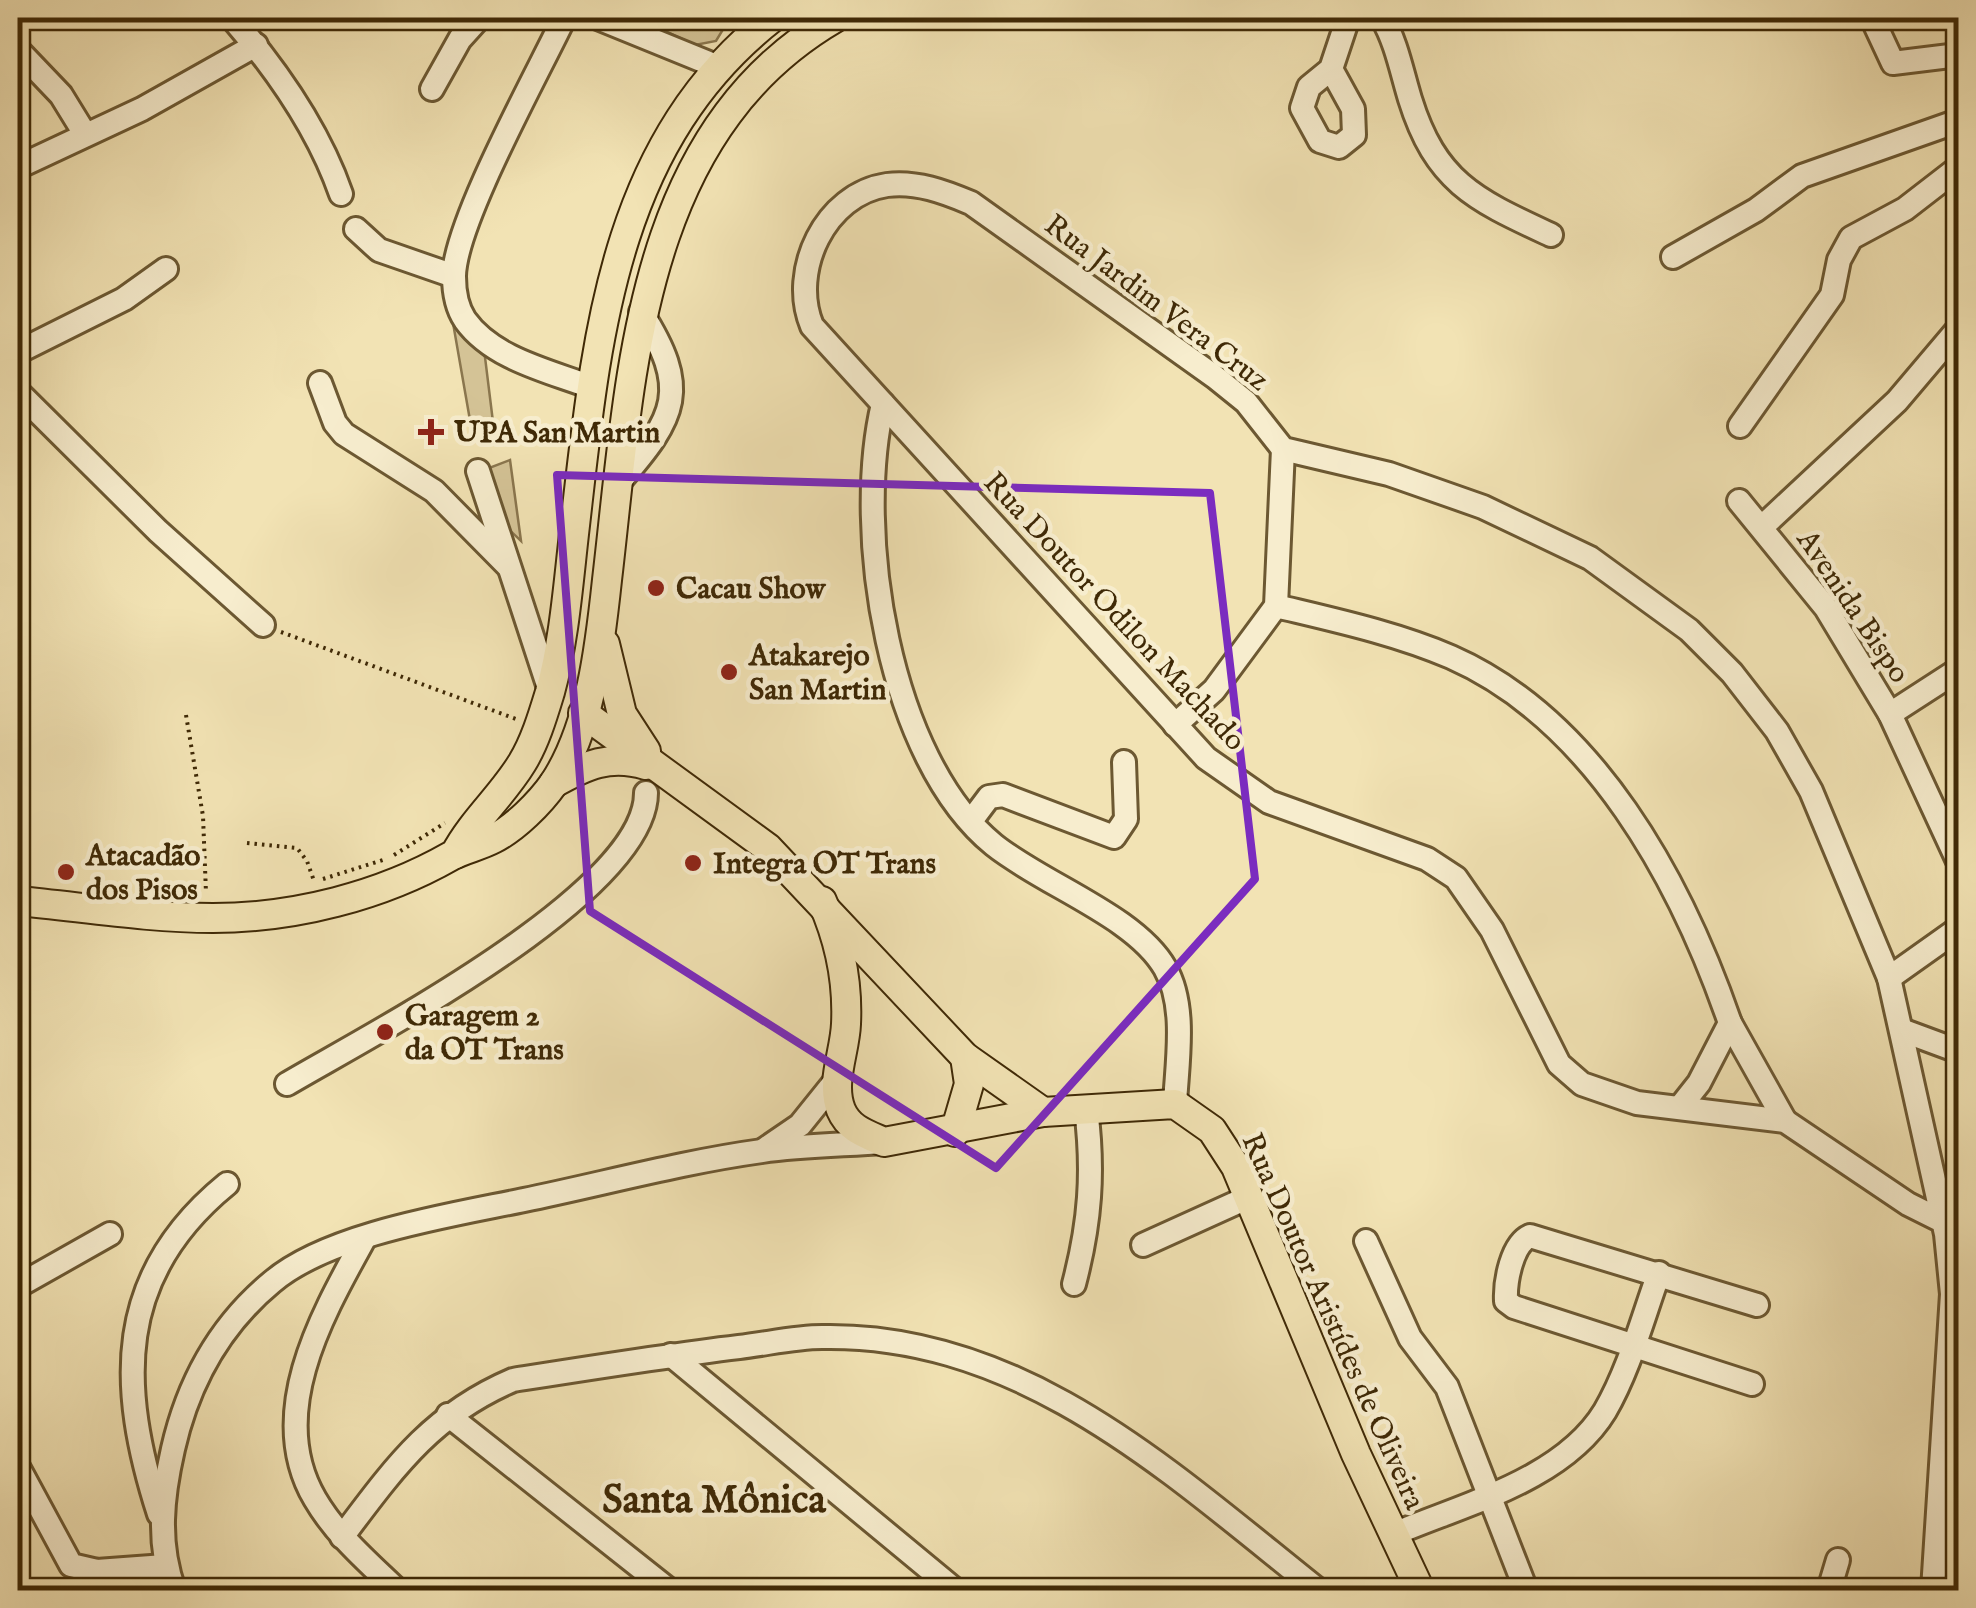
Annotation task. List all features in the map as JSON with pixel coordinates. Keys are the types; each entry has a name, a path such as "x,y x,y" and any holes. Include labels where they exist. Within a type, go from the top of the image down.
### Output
{"main road":[{"path":"455,854 472,821 523,762 550,691 563,628 591,387 622,243 642,188 688,102 716,66 772,18"},
{"path":"554,783 583,713 602,628 640,312 656,256 696,162 754,81 835,18"},
{"path":"563,628 583,713 652,781"},
{"path":"602,628 622,714 652,781"},
{"path":"18,902 205,918 315,894 373,891 495,839 554,783 604,760 624,758 652,781 768,848 822,901 965,1058 1043,1112"},
{"path":"822,901 835,930 845,992 844,1053 837,1079 841,1109 850,1124 884,1142 955,1132 1043,1112 1175,1104"},
{"path":"955,1132 969,1084 965,1058"},
{"name":"Rua Doutor Aristídes de Oliveira","path":"1175,1104 1212,1130 1249,1198 1420,1590"}],"street":[{"path":"232,18 256,45 320,142 341,194"},
{"path":"432,90 452,50 479,18"},
{"path":"564,18 479,199 454,276 459,310 486,341 521,360 591,387"},
{"path":"598,18 716,66"},
{"path":"1331,69 1348,18"},
{"path":"1382,18 1420,131 1438,162 1477,197 1551,235"},
{"path":"1872,18 1893,63 1908,65 1958,55"},
{"path":"18,167 142,109 256,45"},
{"path":"18,50 61,95 86,134"},
{"path":"1673,257 1756,210 1802,176 1958,121"},
{"path":"1740,426 1832,295 1839,260 1851,238 1905,209 1958,168"},
{"name":"Rua Jardim Vera Cruz","path":"840,207 863,191 888,184 942,191 971,203 1215,377 1246,402 1283,450"},
{"name":"Rua Doutor Odilon Machado","path":"840,207 809,258 804,307 826,346 1175,725 1234,781 1269,802 1428,859 1456,878 1492,930 1559,1064 1582,1084 1609,1096 1785,1120 1949,1233"},
{"path":"356,229 380,250 454,276"},
{"path":"18,352 124,299 166,269"},
{"path":"619,482 661,429 672,376 670,360 640,312"},
{"path":"1763,526 1883,415 1929,368 1958,329"},
{"path":"320,383 335,423 344,434 434,491 508,566"},
{"path":"18,392 158,531 263,624"},
{"path":"883,404 875,455 874,512 889,641 904,708 918,745 970,821 992,843 1048,884 1122,923 1153,951 1167,971 1176,1006 1175,1104"},
{"path":"1175,725 1214,690 1276,606 1283,450 1389,474 1483,507 1590,558 1689,630 1732,673 1777,731 1812,790 1890,978 1949,1233 1955,1293 1950,1510 1934,1590"},
{"path":"478,471 507,547 508,566 550,691"},
{"name":"Avenida Bispo","path":"1739,501 1817,594 1890,714 1958,861"},
{"path":"1276,606 1397,638 1453,658 1517,696 1571,742 1614,795 1652,854 1706,958 1730,1023 1785,1120"},
{"path":"1890,714 1958,670"},
{"path":"970,821 989,797 1003,796 1114,837 1126,819 1124,762"},
{"path":"286,1084 552,922 620,852 646,810 652,781"},
{"path":"1890,978 1958,929"},
{"path":"1680,1107 1699,1084 1730,1023"},
{"path":"1904,1031 1958,1051"},
{"path":"762,1151 800,1124 837,1079"},
{"path":"1074,1284 1092,1205 1093,1167 1086,1109"},
{"path":"161,1522 180,1418 203,1363 235,1317 274,1279 310,1259 413,1223 762,1151 884,1142"},
{"path":"174,1590 165,1566 161,1522 131,1412 132,1355 150,1283 166,1252 200,1206 228,1184"},
{"path":"1143,1245 1249,1198"},
{"path":"18,1286 110,1234"},
{"path":"1752,1384 1510,1306 1506,1291 1518,1246 1525,1237 1541,1237 1757,1304"},
{"path":"364,1240 328,1304 296,1402 298,1454 313,1497 342,1537 397,1590"},
{"path":"1366,1241 1410,1338 1447,1388 1526,1590"},
{"path":"1394,1534 1541,1470 1579,1443 1605,1410 1660,1273"},
{"path":"342,1537 409,1449 474,1396 514,1380 671,1355 823,1337 896,1344 963,1358 1079,1407 1129,1440 1318,1590"},
{"path":"671,1355 955,1590"},
{"path":"448,1414 669,1590"},
{"path":"18,1467 71,1565 98,1571 165,1566"},
{"path":"1829,1590 1838,1560"}],"path":[{"path":"263,624 538,727"},
{"path":"186,715 202,816 205,918"},
{"path":"246,844 296,848 307,861 315,894 390,858 446,822"},
{"path":"18,1572 31,1590"}],"highlighted area":[{"path":"557,475 1210,493 1255,879 996,1168 590,911"}],"shaded area":[{"path":"637,18 730,18 716,41 695,45"},
{"path":"453,323 485,357 493,422 471,426"},
{"path":"510,460 521,541 501,522 489,468"}],"place":[{"name":"UPA San Martin","path":"431,432"},
{"name":"Cacau Show","path":"656,588"},
{"name":"Atakarejo San Martin","path":"729,672"},
{"name":"Integra OT Trans","path":"693,863"},
{"name":"Atacadão dos Pisos","path":"66,872"},
{"name":"Garagem 2 da OT Trans","path":"385,1032"}],"district":[{"name":"Santa Mônica","path":"714,1498"}]}
